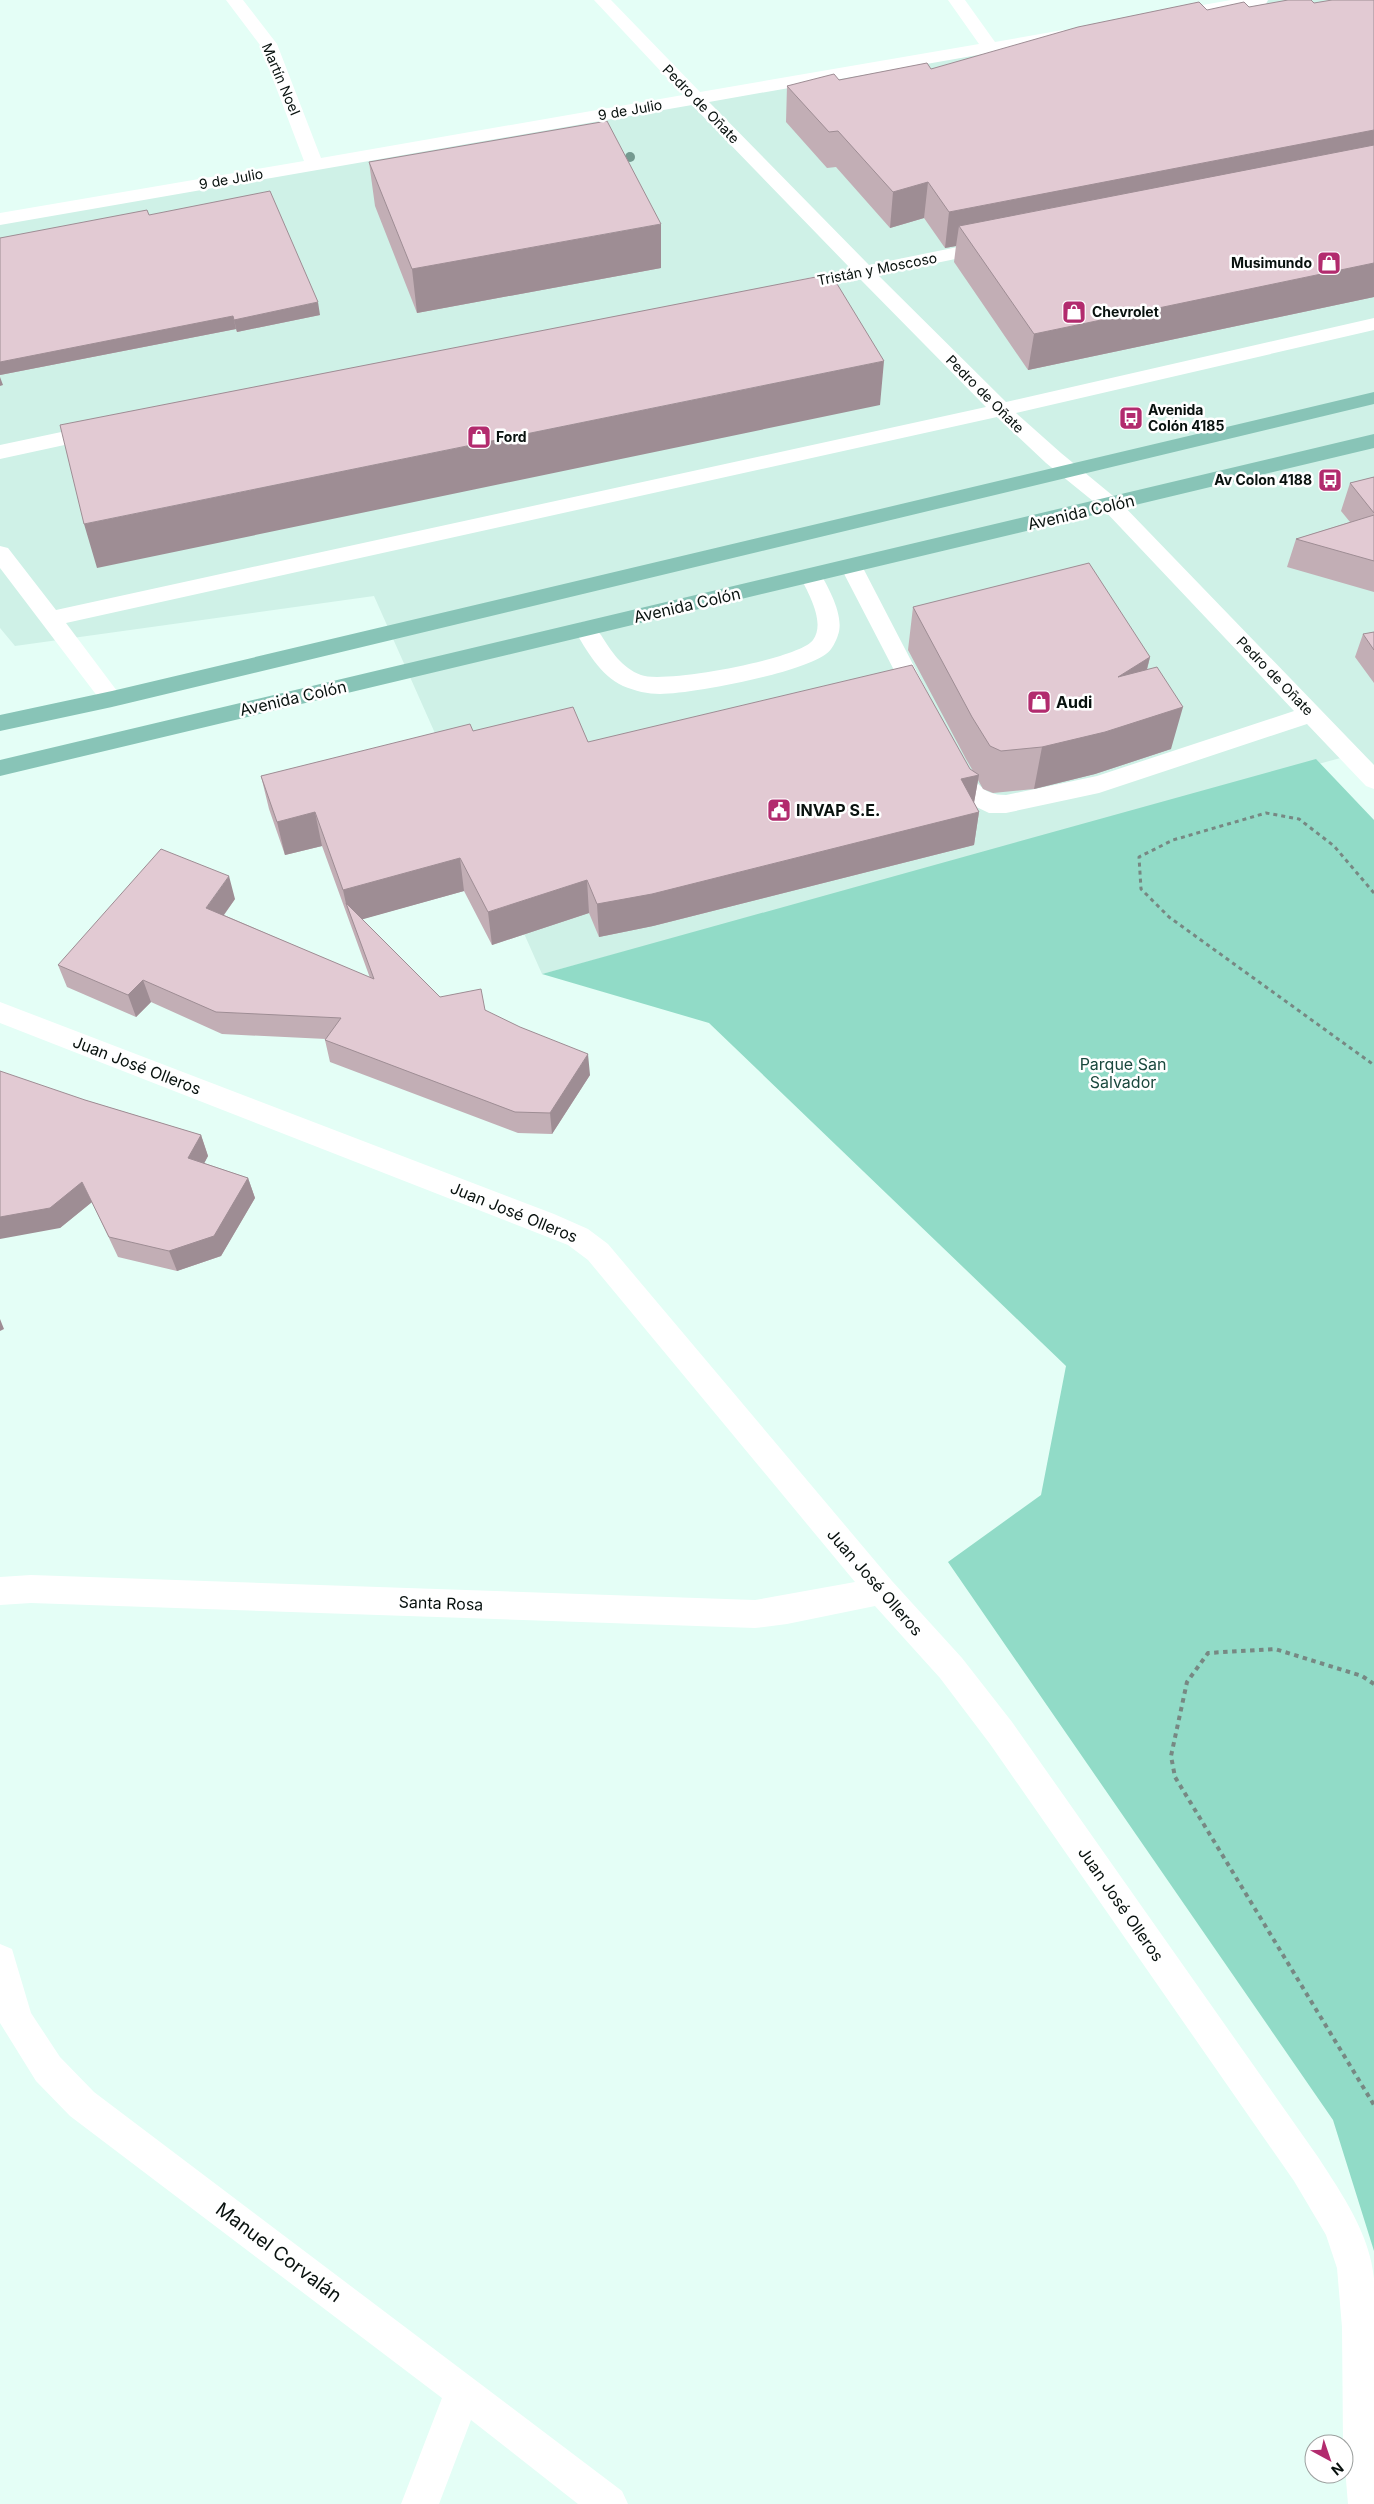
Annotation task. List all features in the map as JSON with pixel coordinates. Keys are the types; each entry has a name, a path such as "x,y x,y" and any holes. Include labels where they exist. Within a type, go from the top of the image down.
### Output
{"main road":[{"path":"0,724 112,699 1065,470 1374,398"},
{"name":"Avenida Colón","path":"0,768 1374,441"}],"street":[{"name":"Martín Noel","path":"234,0 268,44 315,164"},
{"name":"Pedro de Oñate","path":"602,0 696,99 1000,410 1065,470 1111,505 1374,780"},
{"path":"956,0 991,48"},
{"path":"1157,19 1212,4 1260,0"},
{"name":"9 de Julio","path":"0,219 1079,33"},
{"name":"Tristán y Moscoso","path":"776,290 1008,243"},
{"path":"51,619 1000,410 1374,324"},
{"path":"0,452 116,428"},
{"path":"0,553 112,699"},
{"path":"851,566 932,722"},
{"path":"585,629 612,666 627,678 646,685 670,686 712,679 792,660 819,649 829,631 827,615 811,576"},
{"path":"945,746 974,796 989,804 1006,804 1099,784 1311,714"},
{"name":"Juan José Olleros","path":"0,1012 578,1237 598,1252 881,1591 950,1668 1001,1733 1306,2169 1341,2226 1356,2268 1360,2327 1362,2454 1367,2504"},
{"name":"Santa Rosa","path":"0,1591 41,1589 755,1614 788,1610 881,1591"},
{"name":"Manuel Corvalán","path":"0,1961 8,2018 48,2069 82,2104 463,2391 608,2504"},
{"path":"420,2504 463,2391"}],"path":[{"path":"1374,893 1334,846 1299,819 1266,813 1172,840 1139,857 1141,889 1169,917 1374,1065"},
{"path":"1374,1684 1362,1676 1275,1648 1208,1653 1187,1682 1170,1756 1175,1777 1374,2105"}],"shaded area":[{"path":"1248,0 1374,0 1374,768 1359,753 542,974 374,596 15,646 0,628 0,223"}],"green space":[{"name":"Parque San Salvador","path":"1316,759 1374,820 1374,2251 1333,2120 948,1562 1041,1495 1066,1366 709,1023 542,974"}],"building":[{"path":"1288,0 1311,0 1314,3 1332,0 1374,0 1374,130 949,212 928,182 893,192 838,131 829,132 787,86 834,74 839,80 927,63 931,69 1078,27 1199,2 1207,10 1244,2 1249,7"},
{"path":"607,121 661,224 412,269 369,162"},
{"path":"1374,145 1374,263 1034,334 959,226"},
{"path":"270,191 318,302 234,320 233,316 0,362 0,238 147,210 149,215"},
{"path":"831,274 884,361 84,524 60,425"},
{"path":"1374,477 1374,513 1350,483"},
{"path":"1374,515 1374,561 1296,539"},
{"name":"Audi","path":"1089,563 1150,657 1118,677 1157,667 1183,707 1105,732 1042,747 1001,751 990,746 972,717 913,607"},
{"path":"1374,632 1374,650 1363,634"},
{"path":"912,665 970,769 979,775 961,779 979,812 652,894 597,904 587,880 488,912 460,858 343,890 315,812 277,822 261,776 470,724 473,731 573,707 588,742"},
{"path":"161,849 229,876 206,908 374,979 346,903 440,997 481,989 485,1010 520,1027 588,1054 550,1113 515,1112 325,1040 341,1018 216,1012 143,980 128,995 58,965"},
{"path":"0,1071 85,1100 201,1135 188,1158 248,1178 214,1236 169,1251 109,1237 82,1182 50,1208 0,1217"}],"place":[{"name":"Musimundo","path":"1329,263"},
{"name":"Chevrolet","path":"1074,312"},
{"name":"Avenida Colón 4185","path":"1131,418"},
{"name":"Ford","path":"479,437"},
{"name":"Av Colon 4188","path":"1330,480"},
{"name":"Audi","path":"1039,702"},
{"name":"INVAP S.E.","path":"779,810"}]}
